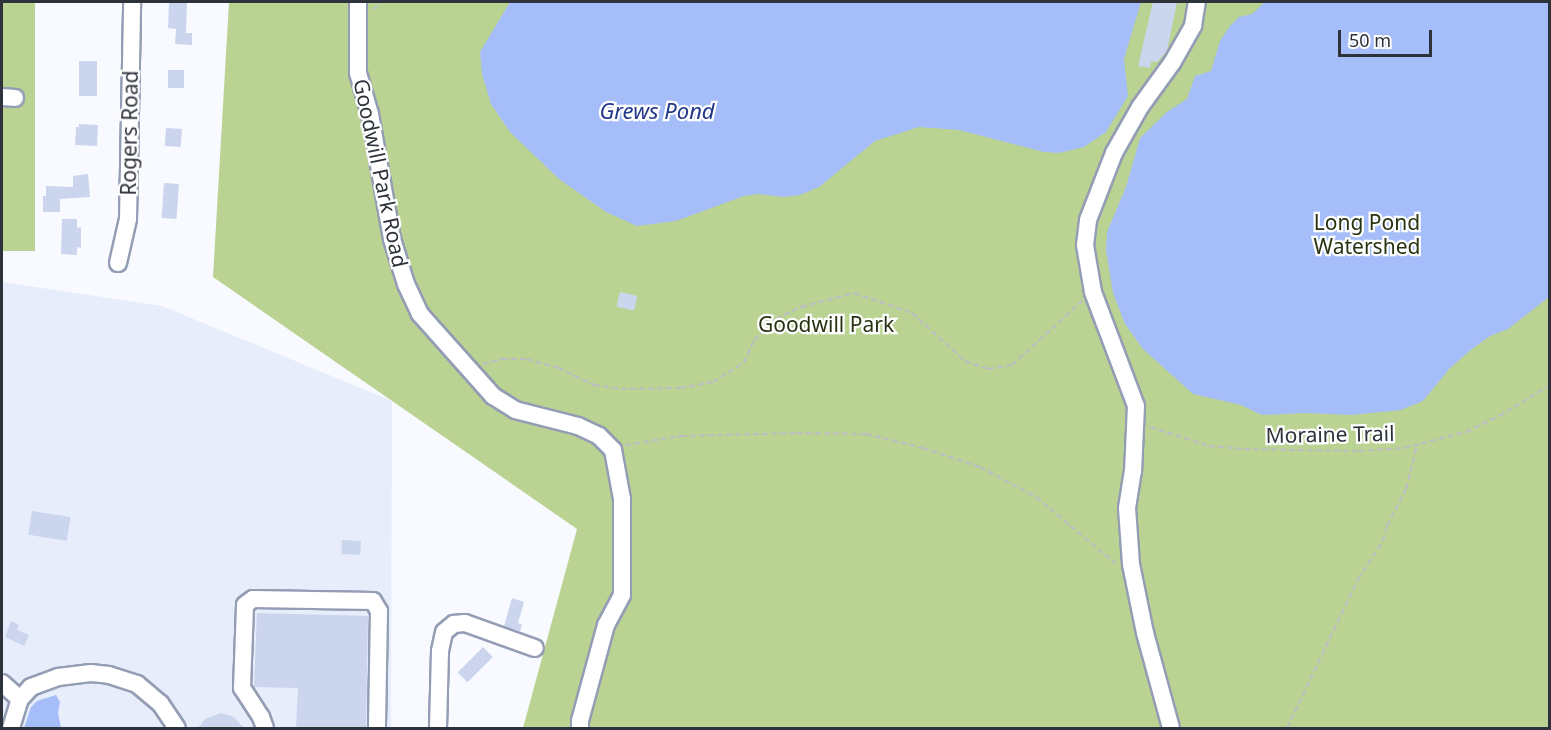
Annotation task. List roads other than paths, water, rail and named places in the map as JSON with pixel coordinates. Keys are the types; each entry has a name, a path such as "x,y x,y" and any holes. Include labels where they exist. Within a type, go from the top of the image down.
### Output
{"street":[{"name":"Rogers Road","path":"118,263 128,219 132,2"},
{"name":"Goodwill Park Road","path":"358,2 358,73 370,114 392,239 406,284 420,314 493,396 515,410 578,426 599,436 613,450 622,499 622,595 606,625 580,729"},
{"path":"1171,729 1145,633 1134,580 1128,508 1133,472 1136,406 1093,292 1085,245 1088,220 1114,153 1140,107 1172,63 1193,26 1197,2"},
{"path":"265,729 261,717 242,688 245,605 253,599 373,601 379,611 377,729"},
{"path":"438,729 440,651 444,632 454,624 465,623 535,648"},
{"path":"11,729 20,699 31,687 76,673 109,675 137,684 160,703 177,729"},
{"path":"2,683 20,699"}],"water":[{"name":"Grews Pond","path":"510,2 1141,2 1124,59 1128,96 1106,132 1084,147 1059,153 1044,152 959,130 919,127 875,141 819,187 800,195 744,196 676,221 637,226 606,212 559,179 510,132 491,104 482,74 480,52"},
{"path":"1265,2 1549,2 1549,297 1508,329 1490,336 1472,349 1450,368 1423,401 1401,410 1351,415 1305,413 1262,415 1241,405 1193,394 1143,349 1125,324 1113,293 1106,250 1107,232 1126,187 1140,138 1167,112 1187,99 1195,76 1211,71 1220,41 1230,26 1239,17 1252,14"},
{"path":"56,695 60,702 58,713 61,728 24,728 31,707 37,701"}],"park label":[{"name":"Long Pond Watershed","path":"1367,234"},
{"name":"Goodwill Park","path":"826,324"}]}
